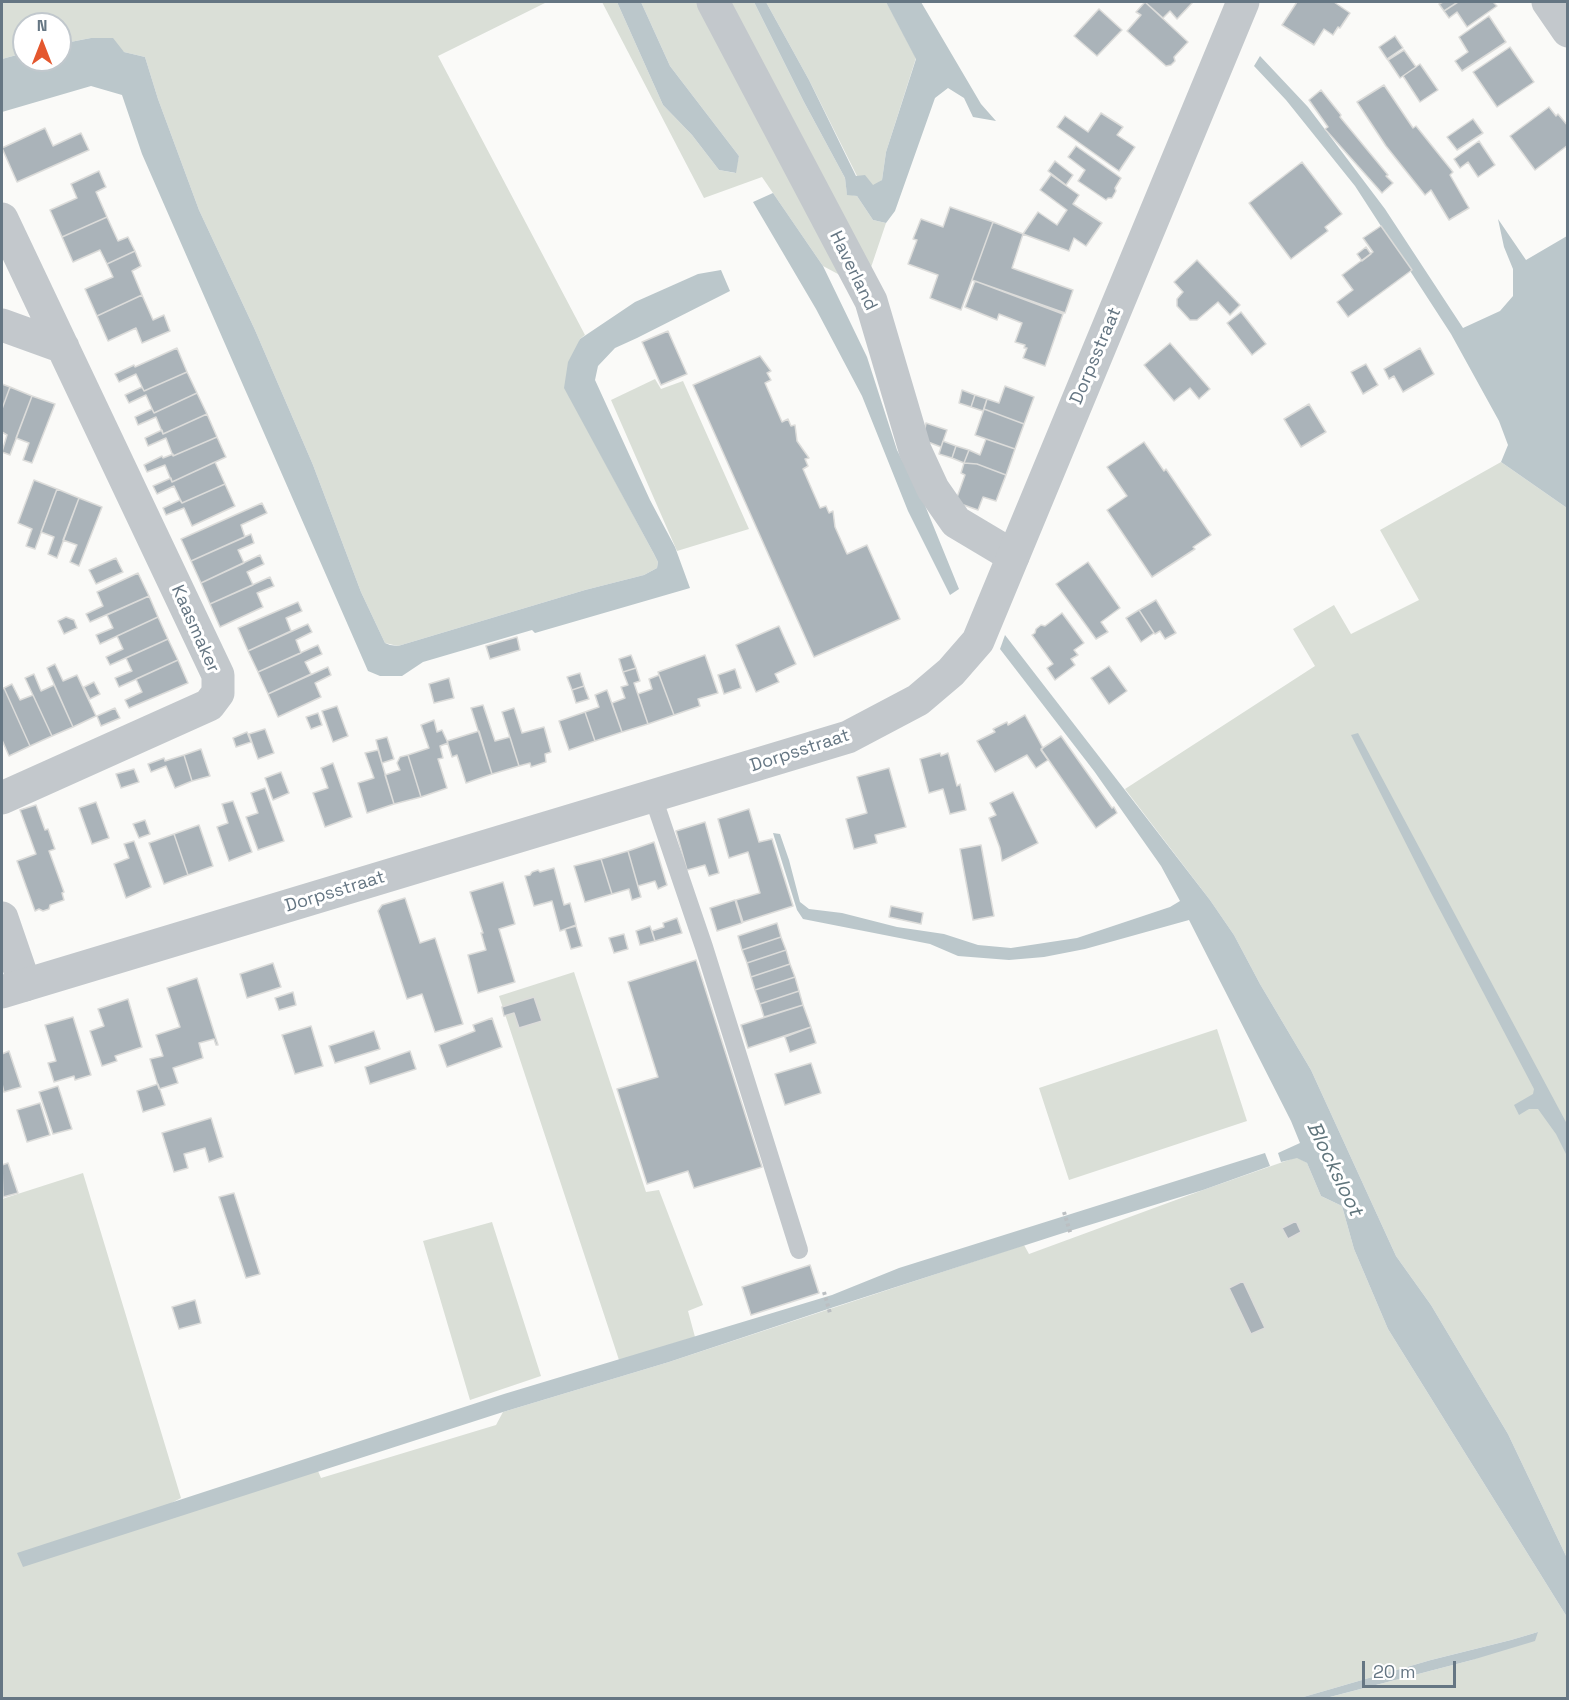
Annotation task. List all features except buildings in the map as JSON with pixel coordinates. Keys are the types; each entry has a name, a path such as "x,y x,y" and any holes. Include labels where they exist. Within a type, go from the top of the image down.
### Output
{"street":[{"name":"Haverland","path":"713,2 871,301 915,450 933,489 956,522 1012,556"},
{"name":"Dorpsstraat","path":"13,988 848,737 918,700 951,672 978,641 1243,2"},
{"path":"1548,2 1568,31"},
{"name":"Kaasmaker","path":"2,219 218,675 218,693 209,705 2,798"},
{"path":"2,325 63,347"},
{"path":"2,918 13,988"}],"lane":[{"path":"653,797 704,947 799,1250"}],"path":[{"path":"1064,1212 1071,1235"},
{"path":"824,1292 830,1313"}],"shaded area":[{"path":"2,2 547,2 438,56 585,335 580,339 565,388 654,554 658,562 657,568 644,575 585,590 398,646 385,643 361,592 313,465 255,330 199,210 145,57 124,52 91,38 72,42 72,12 12,12 12,56 2,59"},
{"path":"602,2 617,2 663,105 692,135 719,170 735,173 739,156 670,66 641,2 754,2 845,178 847,194 857,196 873,220 886,223 864,288 823,266 762,177 704,198"},
{"path":"766,2 886,2 889,7 916,58 886,152 882,180 874,186 857,176 809,80"},
{"path":"655,379 661,389 683,381 749,529 677,551 611,400"},
{"path":"1501,462 1567,508 1567,1558 1508,1434 1431,1305 1396,1256 1311,1070 1234,935 1125,789 1315,666 1293,629 1334,605 1351,634 1419,600 1380,530"},
{"path":"574,972 646,1192 659,1190 703,1305 688,1311 695,1337 619,1360 499,996"},
{"path":"1217,1029 1247,1121 1069,1180 1039,1088"},
{"path":"1297,1157 1307,1163 1321,1196 1342,1206 1354,1249 1388,1329 1567,1617 1567,1698 1326,1698 1472,1660 1538,1632 1300,1698 2,1698 2,1199 83,1173 181,1498 141,1519 315,1464 321,1478 496,1425 503,1412 669,1362 1024,1245 1029,1254"},
{"path":"492,1222 541,1376 470,1400 423,1241"}],"water":[{"path":"617,2 641,2 670,66 739,156 736,173 719,170 692,135 663,105"},
{"path":"754,2 766,2 809,80 856,176 865,175 873,185 882,180 886,152 916,59 886,2 921,2 981,104 996,121 973,117 964,98 948,88 935,98 895,211 886,223 873,220 857,196 847,195 845,178"},
{"path":"91,38 113,38 124,52 145,57 199,210 255,330 313,465 361,592 385,643 390,645 398,646 585,590 644,575 657,568 658,562 654,554 564,388 568,362 580,339 635,302 698,274 721,270 730,291 615,348 598,366 595,380 650,500 675,547 690,588 535,633 532,630 423,662 402,676 380,676 368,671 142,154 122,95 91,86 2,112 2,59 12,56 12,72 72,72 72,42"},
{"path":"1260,56 1308,107 1385,209 1463,328 1500,311 1513,296 1513,269 1504,247 1498,219 1526,260 1567,236 1567,508 1501,462 1508,445 1499,421 1451,334 1355,186 1286,100 1254,66"},
{"path":"773,193 823,266 867,357 897,450 924,503 959,589 950,595 908,511 862,396 816,309 753,202"},
{"name":"Blocksloot","path":"1005,635 1210,900 1234,935 1311,1070 1396,1256 1431,1305 1508,1434 1567,1558 1567,1617 1388,1329 1354,1249 1342,1206 1321,1196 1307,1163 1297,1158 1281,1162 1278,1153 1300,1143 1189,920 1085,949 1044,957 1009,960 958,956 930,944 803,919 797,910 773,833 780,834 800,902 809,909 842,913 897,927 944,934 978,945 1011,948 1077,938 1170,907 1180,901 1161,866 1094,771 1000,649"},
{"path":"1358,733 1567,1124 1567,1156 1556,1134 1538,1109 1529,1109 1519,1115 1514,1105 1533,1094 1534,1089 1351,735"},
{"path":"1265,1153 1270,1166 1203,1190 1060,1234 669,1362 503,1412 23,1567 17,1553 504,1394 832,1295 899,1268"},
{"path":"1538,1632 1535,1641 1472,1660 1326,1698 1300,1698 1431,1660"}]}
